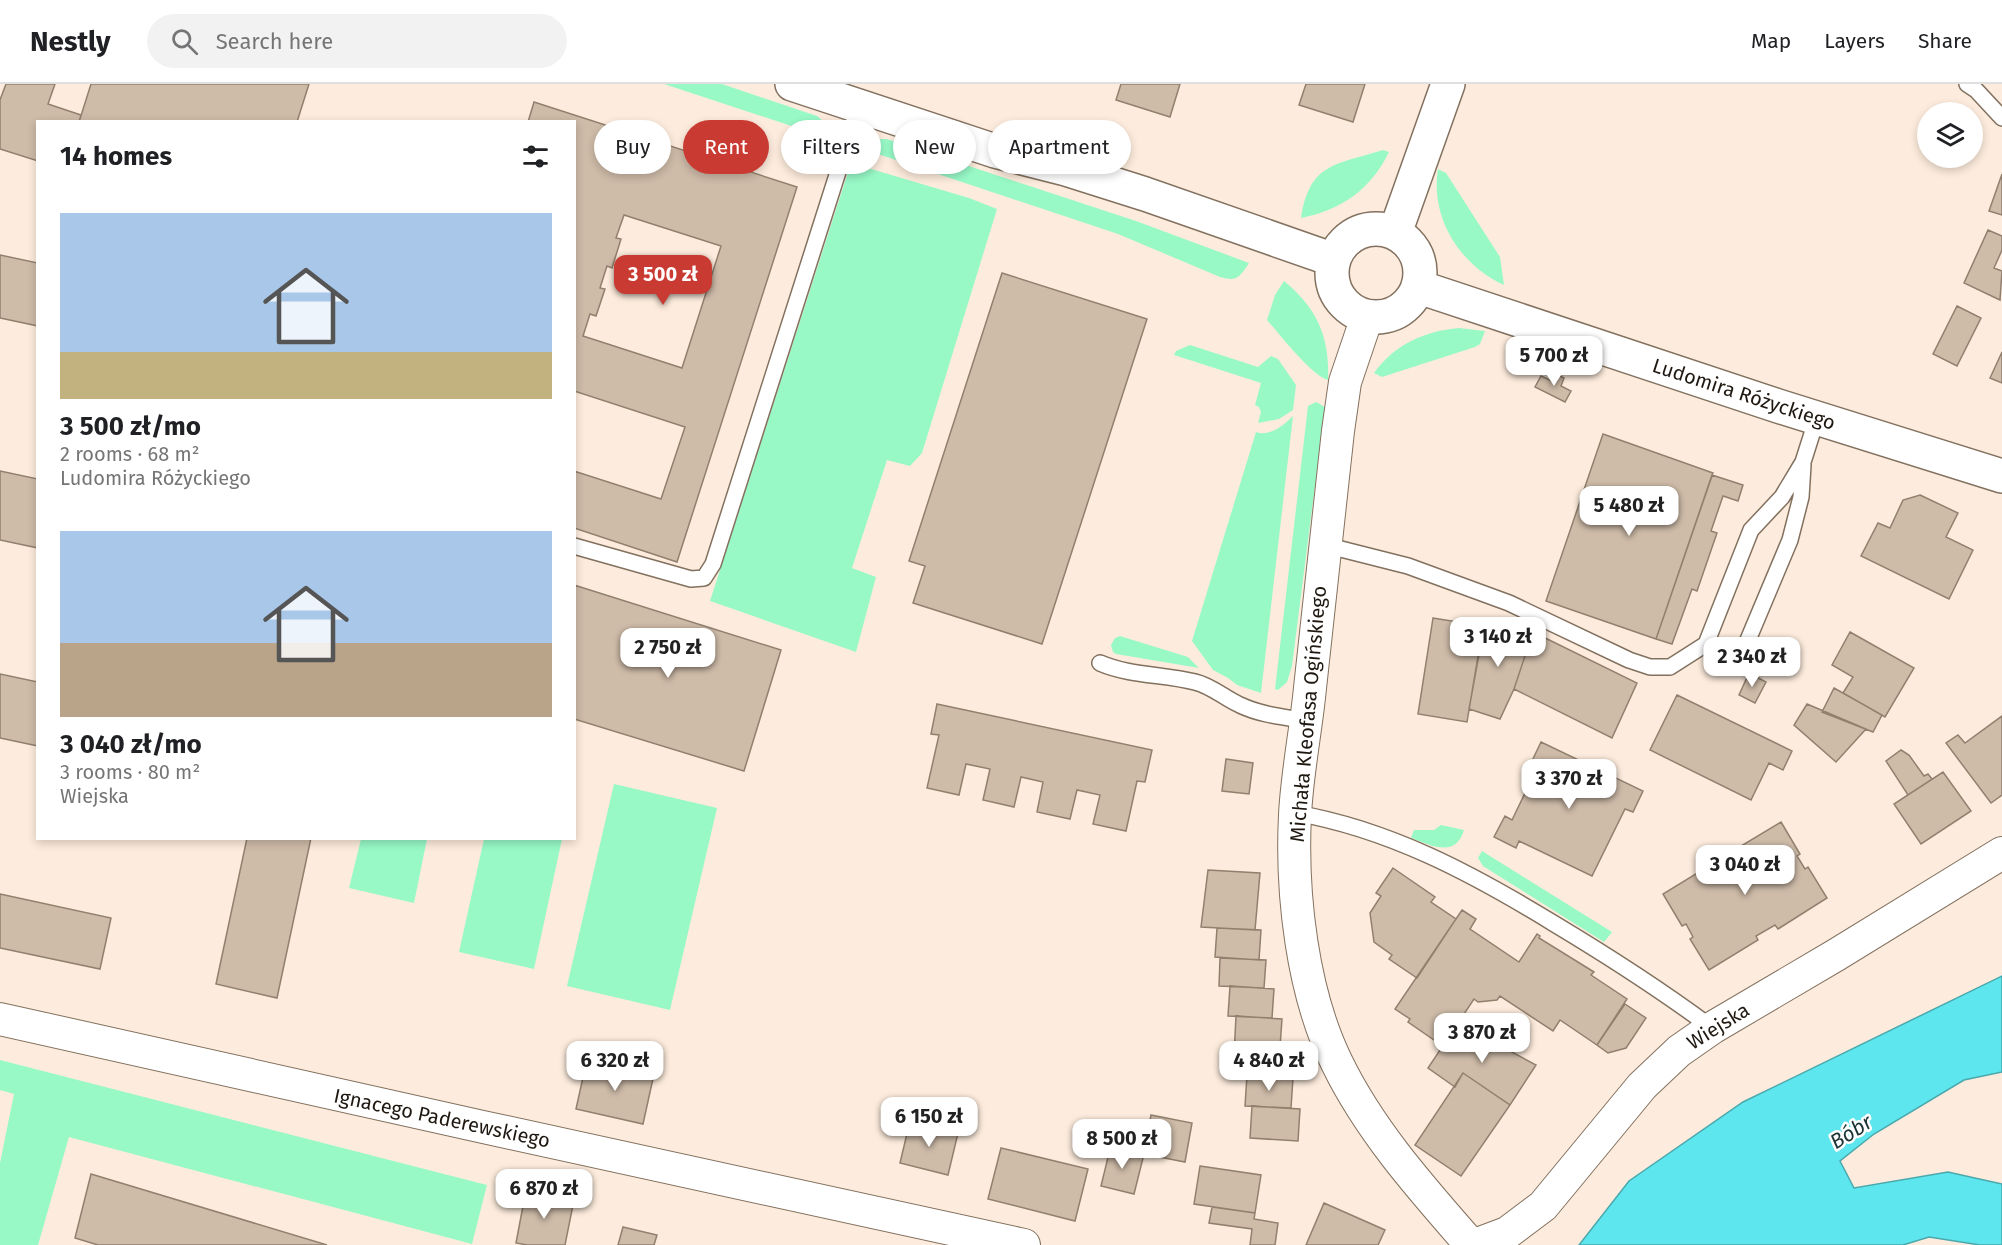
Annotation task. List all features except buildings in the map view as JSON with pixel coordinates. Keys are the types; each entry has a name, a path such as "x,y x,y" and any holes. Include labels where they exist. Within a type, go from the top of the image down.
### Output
{"street":[{"path":"792,84 995,150 1134,190 1334,260"},
{"path":"1395,233 1448,84"},
{"path":"1381,229 1395,233 1405,238 1417,255 1421,277 1419,287 1407,305 1399,312 1389,316 1367,317 1350,309 1337,296 1332,278 1334,260 1341,246 1352,236 1366,230 1381,229"},
{"name":"Ludomira Różyckiego","path":"1419,287 1817,418 2002,476"},
{"name":"Michała Kleofasa Ogińskiego","path":"1367,317 1345,382 1295,813 1295,888 1305,957 1317,1011 1336,1062 1364,1111 1390,1149 1473,1245"},
{"name":"Wiejska","path":"1473,1245 1508,1233 1544,1206 1642,1086 1679,1051 1712,1028 2002,853"},
{"name":"Ignacego Paderewskiego","path":"0,1019 1024,1245"}],"lane":[{"path":"1967,84 1976,90 2002,118"},
{"path":"576,547 691,579 704,578 713,564 859,106"},
{"path":"1325,545 1408,566 1491,596 1650,667 1670,667 1706,644 1751,530 1782,497 1803,462 1817,418"},
{"path":"1706,644 1740,659 1790,540 1802,497 1803,462"},
{"path":"1100,663 1114,668 1197,682 1239,705 1307,721"},
{"path":"1295,813 1316,817 1415,848 1492,886 1622,964 1712,1028"}],"green space":[{"path":"664,84 722,84 817,116 822,120 781,120 781,123"},
{"path":"881,139 893,141 893,159 881,155"},
{"path":"1383,150 1389,152 1382,165 1354,196 1330,210 1301,218 1311,186 1319,176 1339,163"},
{"path":"976,168 1136,221 1249,263 1237,277 1230,279 1220,277 1118,234 938,174 976,174"},
{"path":"1438,169 1446,173 1500,257 1504,285 1474,265 1452,238 1439,205"},
{"path":"881,172 969,198 997,209 922,453 910,466 887,460 852,568 876,577 856,652 710,601 847,174 881,174"},
{"path":"1284,281 1305,302 1319,324 1327,350 1328,380 1313,371 1267,320 1275,295"},
{"path":"1459,328 1485,331 1480,344 1382,377 1374,373 1400,347 1411,341 1434,332"},
{"path":"1190,345 1258,367 1271,356 1278,359 1296,385 1293,410 1279,419 1258,423 1261,412 1255,405 1261,383 1174,355 1176,351"},
{"path":"1316,402 1325,407 1292,666 1287,682 1278,690 1275,689 1308,406"},
{"path":"1293,416 1261,693 1237,685 1213,670 1192,641 1256,432 1271,432"},
{"path":"1120,636 1188,657 1199,668 1116,654 1111,645 1115,638"},
{"path":"614,784 717,808 670,1010 567,986"},
{"path":"1441,825 1464,830 1455,844 1442,847 1411,838 1414,830 1434,830"},
{"path":"361,840 427,840 414,903 349,888"},
{"path":"484,840 562,840 534,969 459,952"},
{"path":"1482,851 1612,932 1604,942 1483,866 1478,858"},
{"path":"0,1060 487,1185 472,1244 69,1137 38,1245 0,1245 0,1163 14,1094 0,1090"}],"water":[{"name":"Bóbr","path":"2002,976 2002,1072 1964,1080 1874,1134 1840,1161 1854,1188 1948,1172 2002,1184 2002,1245 1980,1245 1929,1237 1903,1245 1579,1245 1629,1181 1743,1102"}]}
